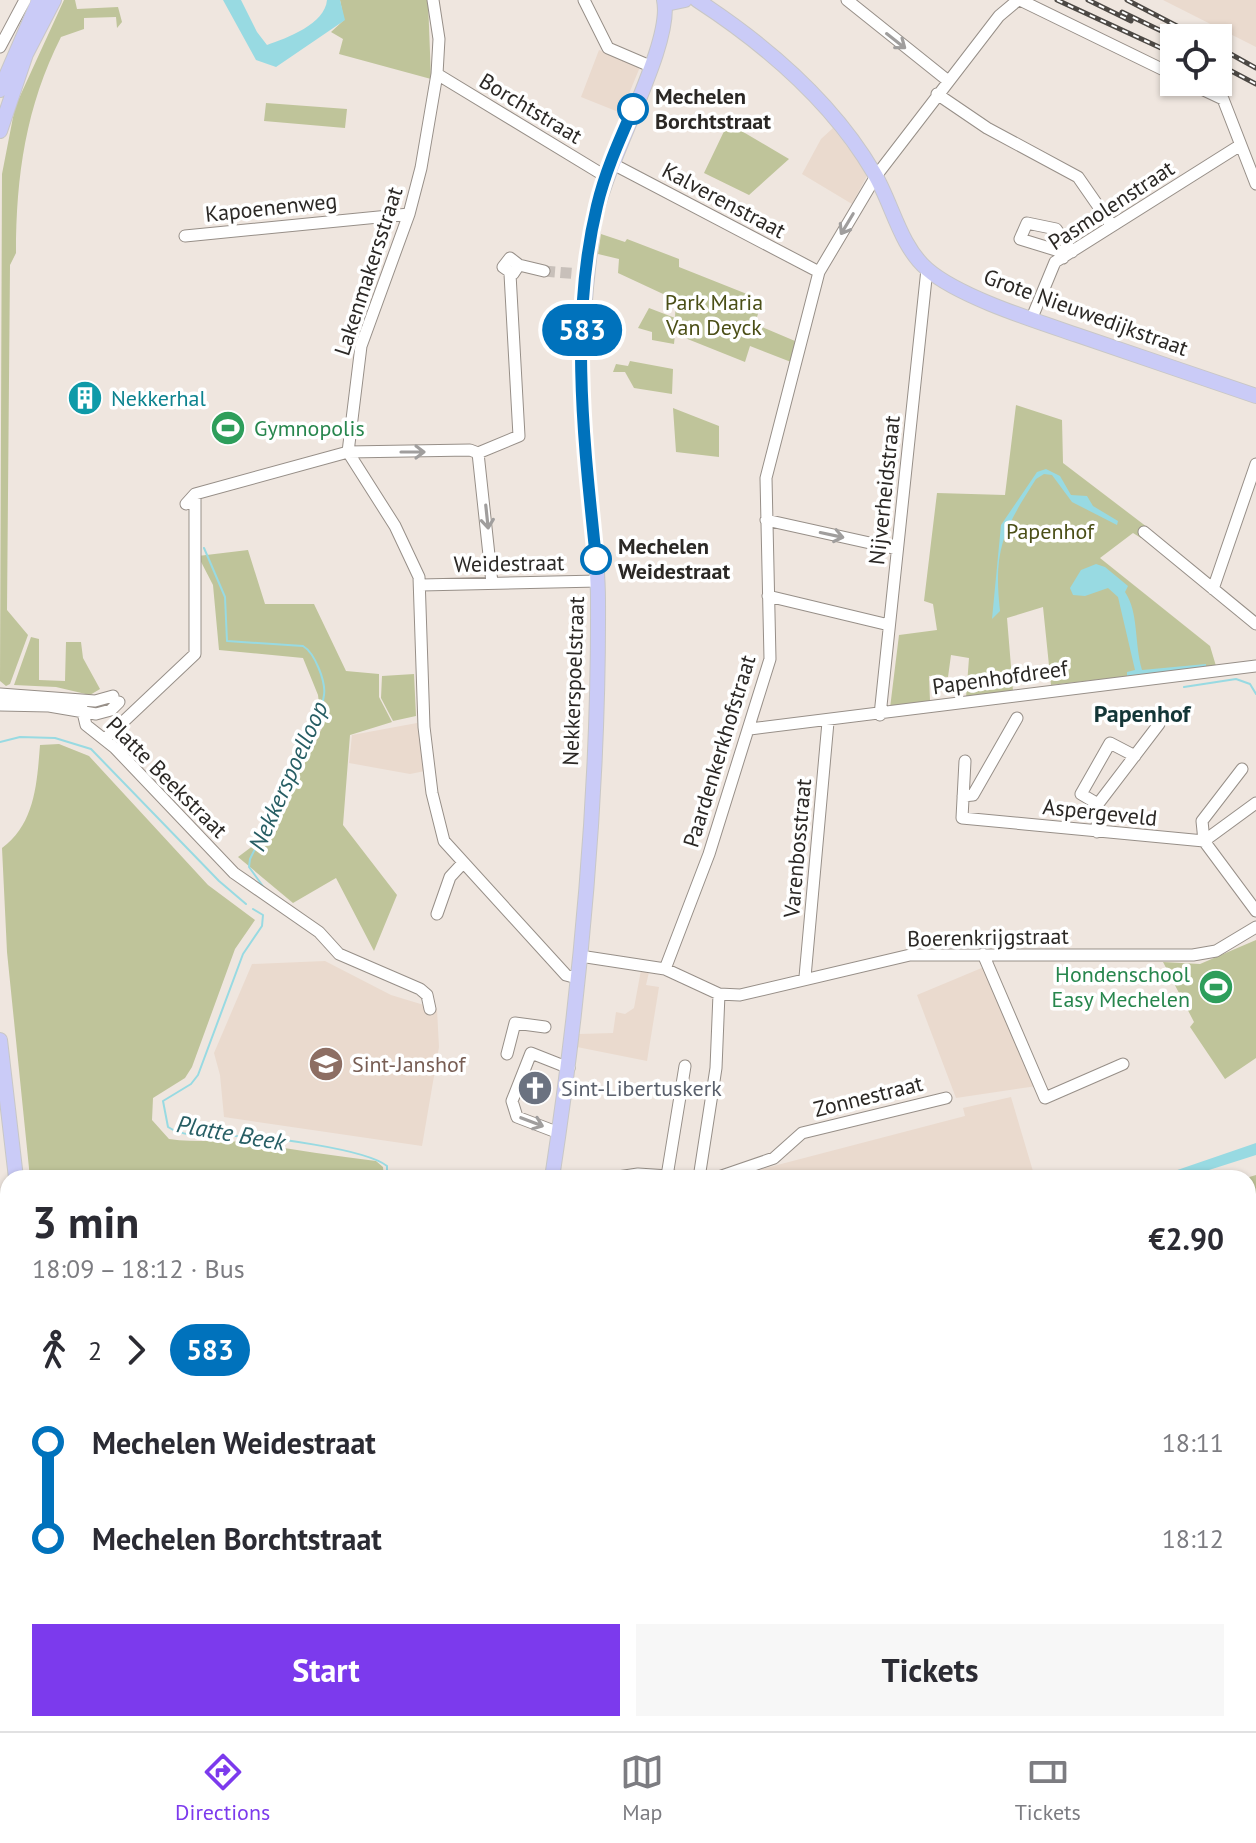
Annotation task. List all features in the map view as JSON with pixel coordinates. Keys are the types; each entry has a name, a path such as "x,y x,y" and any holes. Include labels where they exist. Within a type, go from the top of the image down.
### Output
{"main road":[{"path":"0,90 39,0"},
{"path":"0,131 26,54 54,0"},
{"name":"Grote Nieuwedijkstraat","path":"697,0 786,66 860,151 876,176 913,251 927,269 980,299 1031,320 1256,396"},
{"name":"Nekkerspoelstraat","path":"553,1170 569,1068 580,956 596,695 598,581 580,358 583,274 608,170 650,66 671,1"},
{"path":"0,1040 15,1170"}],"street":[{"path":"0,47 24,0"},
{"name":"Lakenmakersstraat","path":"348,452 361,346 409,214 437,74 439,39 433,0"},
{"path":"584,0 608,48 650,66"},
{"path":"847,0 947,80"},
{"path":"1019,0 1160,68"},
{"name":"Paardenkerkhofstraat","path":"665,969 709,854 770,659 766,478 819,272 876,176 999,16 1019,0"},
{"name":"Borchtstraat","path":"437,74 608,170"},
{"path":"937,94 987,128 1078,177 1112,226"},
{"path":"1217,96 1223,99 1256,184"},
{"name":"Pasmolenstraat","path":"1031,320 1049,271 1067,255 1239,146"},
{"name":"Kalverenstraat","path":"608,170 819,272"},
{"name":"Kapoenenweg","path":"185,236 409,214"},
{"name":"Nijverheidstraat","path":"880,715 927,269"},
{"path":"186,504 195,494 348,452 470,450 478,453 519,436 514,270 544,271"},
{"path":"348,452 395,526 421,585 421,683 432,793 444,841 566,975 577,978"},
{"path":"478,453 492,583"},
{"path":"1213,589 1256,464"},
{"path":"105,739 195,654 195,494"},
{"path":"766,520 897,549"},
{"path":"1144,532 1256,624"},
{"name":"Weidestraat","path":"421,585 598,581"},
{"path":"768,596 889,625"},
{"name":"Papenhofdreef","path":"750,729 828,722 975,700 1256,666"},
{"path":"0,694 82,706 104,713 116,699"},
{"path":"0,705 82,706"},
{"name":"Platte Beekstraat","path":"82,706 86,725 105,739 234,873 319,932 339,954 420,989 427,995 430,1009"},
{"path":"965,761 963,796 973,795 1017,718"},
{"name":"Varenbosstraat","path":"805,977 828,722"},
{"path":"1097,832 1098,804 1159,724"},
{"path":"1098,804 1081,794 1110,743 1135,756"},
{"path":"1242,769 1202,821 1204,841 1256,911"},
{"name":"Aspergeveld","path":"963,796 962,818 1204,841"},
{"path":"1204,841 1256,803"},
{"path":"437,914 450,877 462,864"},
{"name":"Boerenkrijgstraat","path":"719,994 740,995 805,977 910,955 1193,955 1216,951 1256,927"},
{"path":"983,954 1045,1098 1123,1064"},
{"path":"580,956 665,969 719,994 716,1068 700,1170"},
{"path":"507,1054 515,1023 545,1027"},
{"path":"559,1133 517,1117 512,1101 531,1053 569,1068"},
{"path":"668,1170 685,1066"},
{"name":"Zonnestraat","path":"739,1170 774,1158 802,1133 946,1098"}],"shaded area":[{"path":"1163,0 1256,0 1256,47 1232,35 1232,24 1210,24"},
{"path":"599,50 640,67 621,113 581,97"},
{"path":"833,128 868,174 852,204 802,174 821,139"},
{"path":"417,723 425,771 410,774 349,763 352,735"},
{"name":"Sint-Janshof","path":"325,961 391,995 437,1009 439,1047 422,1146 224,1117 220,1075 214,1053 252,964"},
{"path":"984,967 1037,1086 956,1098 917,995"},
{"path":"641,970 649,972 646,985 659,987 647,1061 577,1047 579,1034 613,1033 616,1012 625,1014 634,1008"},
{"path":"1011,1097 1033,1170 759,1170 965,1116 963,1108"}],"green space":[{"path":"64,0 75,0 77,9 118,7 122,22 117,28 116,17 84,18 84,29 61,37 39,89 25,142 18,196 16,253 10,265 7,610 28,635 10,684 6,686 0,681 2,174 15,107"},
{"path":"340,0 428,0 431,79 339,54 343,39 331,32 344,20"},
{"path":"266,103 347,109 345,128 264,121"},
{"path":"728,123 789,159 749,195 704,173"},
{"name":"Park Maria Van Deyck","path":"601,234 625,242 627,239 679,259 679,267 762,300 755,324 795,341 791,362 750,346 745,362 675,334 674,344 652,340 652,332 638,328 649,308 675,318 676,300 618,273 619,259 598,254"},
{"path":"630,361 673,369 672,394 634,388 625,372 613,372 616,364 628,366"},
{"name":"Papenhof","path":"1016,405 1062,420 1063,463 1147,527 1141,538 1133,533 1100,558 1210,646 1216,666 1051,685 1043,607 1007,618 1013,691 966,698 969,658 951,655 948,677 929,676 930,701 890,708 899,635 937,630 933,604 924,601 937,493 1005,495"},
{"path":"673,408 719,426 719,457 676,452"},
{"path":"248,550 265,604 314,604 346,671 379,674 379,697 392,722 350,735 343,825 397,895 374,951 336,878 293,903 238,857 270,833 322,728 318,695 303,658 219,650 213,585 198,556"},
{"path":"31,637 39,639 39,680 65,681 66,642 81,642 83,658 100,689 90,695 56,687 14,685"},
{"path":"414,674 416,716 393,721 381,698 382,676"},
{"path":"59,744 89,756 208,885 255,920 235,949 192,1067 185,1078 153,1098 152,1120 169,1139 241,1142 376,1161 383,1170 29,1170 7,952 2,848 13,838 28,815 40,745"},
{"name":"Hondenschool Easy Mechelen","path":"1256,940 1256,1058 1225,1079 1190,1027 1194,1022 1163,962 1200,964"}],"water":[{"path":"223,0 241,0 267,45 312,23 325,9 327,0 340,0 345,20 276,67 256,60"},
{"path":"1046,469 1060,476 1071,495 1087,496 1093,506 1118,521 1117,525 1072,502 1052,475 1044,474 1036,479 1003,540 998,571 1000,611 992,619 1001,525 1037,472"},
{"path":"1096,564 1105,567 1128,586 1125,592 1132,609 1142,670 1206,664 1206,667 1127,676 1127,672 1135,670 1118,597 1108,588 1085,596 1073,595 1070,588 1081,570"},
{"path":"1256,1143 1256,1155 1209,1170 1177,1170"}],"waterway":[{"name":"Nekkerspoelloop","path":"204,548 225,597 227,641 303,646 319,668 323,683 324,695 313,735 250,859 249,867 265,889"},
{"path":"1184,687 1236,679 1250,684 1256,694"},
{"name":"Platte Beek","path":"0,742 20,737 55,738 91,749 219,881 246,904"},
{"name":"Platte Beek","path":"253,909 263,915 262,926 243,954 198,1075 191,1084 163,1101 168,1127 192,1135 268,1138 338,1149 376,1160 387,1166 387,1170"}],"tunnel":[{"path":"544,271 579,274"}],"railway":[{"path":"1057,0 1160,48"},
{"path":"1088,0 1131,21"},
{"path":"1127,0 1173,24"},
{"path":"1122,12 1160,30"},
{"path":"1232,55 1256,68"},
{"path":"1232,71 1256,84"}],"bus line":[{"name":"583","path":"596,559 580,358 584,298 596,208 605,176 633,109"}],"place":[{"name":"Mechelen Borchtstraat","path":"633,109"},
{"name":"Nekkerhal","path":"85,398"},
{"name":"Gymnopolis","path":"228,428"},
{"name":"Mechelen Weidestraat","path":"596,559"},
{"name":"Hondenschool Easy Mechelen","path":"1216,987"},
{"name":"Sint-Janshof","path":"326,1064"},
{"name":"Sint-Libertuskerk","path":"535,1088"}],"district":[{"name":"Papenhof","path":"1142,713"}]}
